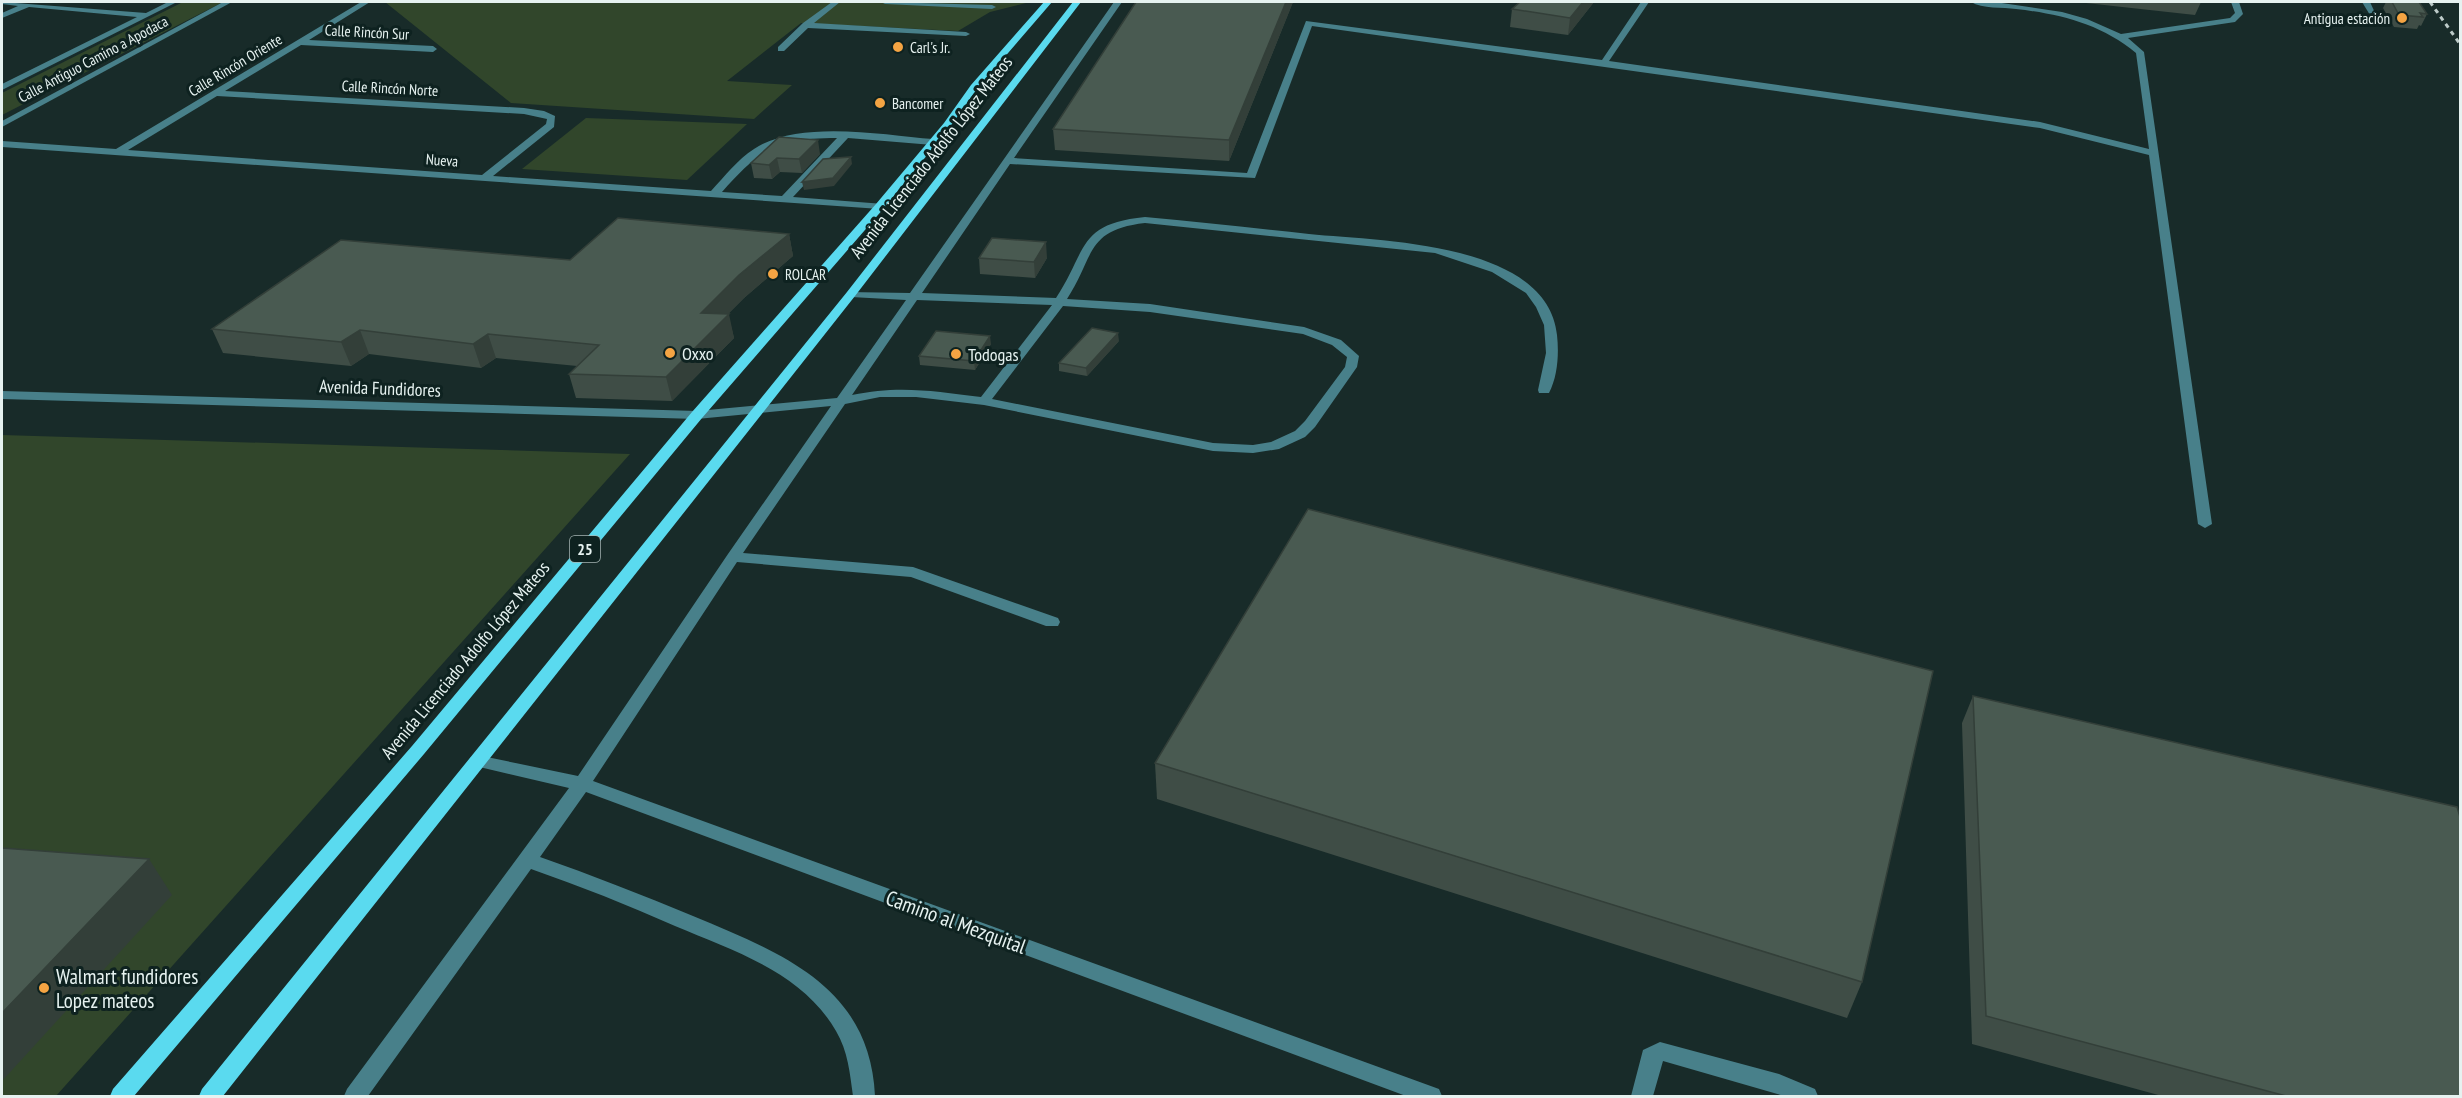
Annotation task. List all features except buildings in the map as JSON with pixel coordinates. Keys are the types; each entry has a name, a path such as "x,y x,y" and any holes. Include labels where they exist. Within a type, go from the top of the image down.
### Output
{"main road":[{"name":"Avenida Licenciado Adolfo López Mateos","path":"121,1096 418,750 697,415 880,206 933,142 974,87 1048,2"},
{"name":"Avenida Licenciado Adolfo López Mateos","path":"210,1096 851,294 1077,2"}],"street":[{"path":"2,2 146,15"},
{"name":"Calle Antiguo Camino a Apodaca","path":"2,87 173,2"},
{"name":"Calle Antiguo Camino a Apodaca","path":"2,124 228,2"},
{"name":"Calle Rincón Oriente","path":"118,152 366,2"},
{"path":"781,49 806,25 836,2"},
{"path":"885,2 993,6"},
{"path":"355,1096 582,784 733,557 1118,2"},
{"path":"1604,63 1645,2"},
{"path":"1975,2 2072,18 2121,36 2140,52 2205,524"},
{"path":"2121,36 2232,20 2239,14 2235,2"},
{"path":"2366,2 2373,13"},
{"path":"2,16 29,4"},
{"path":"1008,161 1251,176 1309,23 2030,123 2153,153"},
{"path":"806,25 966,34"},
{"name":"Calle Rincón Sur","path":"300,42 433,50"},
{"name":"Calle Rincón Norte","path":"217,93 524,111 548,115 553,121 551,125 484,178"},
{"path":"714,194 746,160 761,149 796,138 844,136 933,142"},
{"path":"785,199 844,136"},
{"name":"Nueva","path":"2,144 880,206"},
{"path":"984,401 1060,302 1088,249 1099,234 1125,222 1168,221 1435,250 1500,272 1526,286 1542,304 1550,324 1552,349 1544,390"},
{"path":"851,294 1060,302"},
{"name":"Avenida Fundidores","path":"2,395 697,415 757,410 896,392 984,401 1213,447 1253,449 1274,446 1300,434 1351,368 1353,356 1341,345 1325,337 1304,331 1150,309 1060,302"},
{"path":"733,557 913,572 1052,622"},
{"name":"Camino al Mezquital","path":"477,760 582,784 1431,1096"},
{"path":"527,860 605,888 762,953 795,973 826,1000 844,1023 856,1045 864,1096"},
{"path":"1642,1096 1651,1057 1660,1051 1779,1084 1807,1096"}],"green space":[{"path":"183,2 223,2 2,115 2,93"},
{"path":"385,2 1030,2 990,12 958,31 801,23 727,81 792,85 754,119 511,103"},
{"path":"586,118 747,124 687,180 522,169"},
{"path":"2,435 630,454 56,1096 2,1096"}],"railway":[{"path":"2430,2 2460,44"}],"place":[{"name":"Antigua estación","path":"2402,18"},
{"name":"Carl's Jr.","path":"898,47"},
{"name":"Bancomer","path":"880,103"},
{"name":"ROLCAR","path":"773,274"},
{"name":"Oxxo","path":"670,353"},
{"name":"Todogas","path":"956,354"},
{"name":"Walmart fundidores Lopez mateos","path":"44,988"}]}
